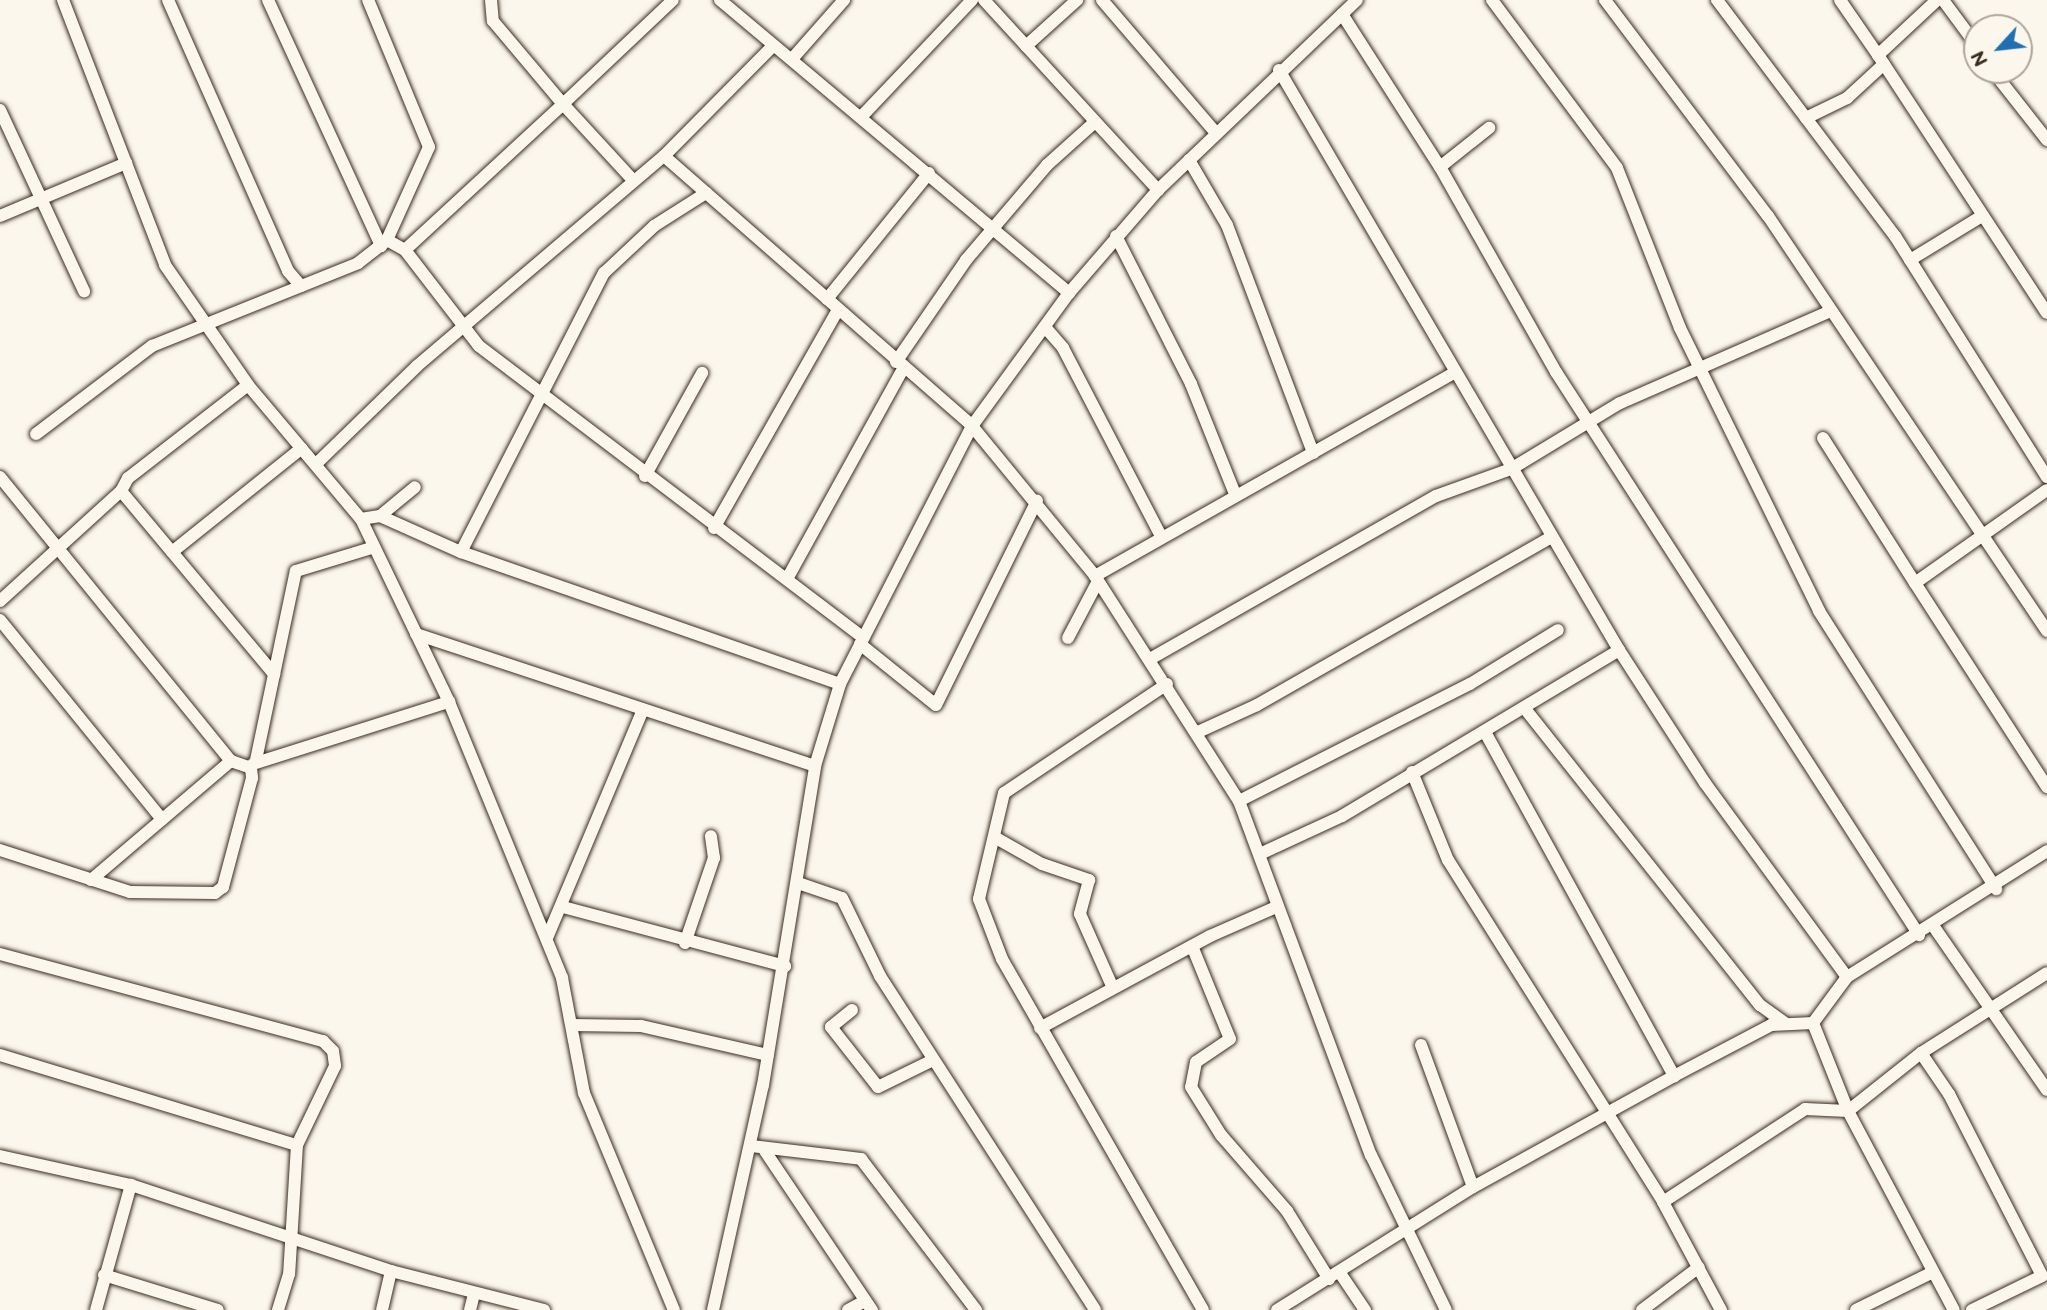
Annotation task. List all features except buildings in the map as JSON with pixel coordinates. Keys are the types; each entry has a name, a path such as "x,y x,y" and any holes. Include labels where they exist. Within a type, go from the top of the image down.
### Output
{"street":[{"path":"63,0 165,265 248,385 362,519 371,548 449,702 547,938 572,1025 584,1093 674,1310"},
{"path":"168,0 288,271 301,286"},
{"path":"268,0 384,243 405,250 463,326 537,394 714,528 787,579 936,705 1037,501"},
{"path":"36,434 152,346 203,323 301,286 384,243 429,147 369,0"},
{"path":"491,0 493,21 563,104 633,180"},
{"path":"405,250 673,0"},
{"path":"792,59 844,0"},
{"path":"862,116 972,0"},
{"path":"984,0 1158,190"},
{"path":"1026,46 1077,0"},
{"path":"1102,0 1216,133"},
{"path":"1492,0 1617,168 1700,369 1819,611 1996,888"},
{"path":"1605,0 1769,216 2047,631"},
{"path":"1717,0 1910,260 2047,477"},
{"path":"1840,0 1882,59 2047,313"},
{"path":"1806,118 1847,98 1937,0"},
{"path":"1943,0 1963,27"},
{"path":"713,1310 751,1146 785,966 815,766 840,684 861,641 972,426 1069,293 1158,190 1279,69 1355,1"},
{"path":"725,2 773,46 862,116 1069,293"},
{"path":"1342,14 1440,167 1591,423 1919,935"},
{"path":"316,464 463,326 560,251 633,180 664,156 773,46"},
{"path":"1279,69 1454,373 1619,650 1705,783 1847,977"},
{"path":"2003,84 2047,140"},
{"path":"0,110 39,200 84,291"},
{"path":"787,579 899,366 994,228 1095,122"},
{"path":"1440,167 1489,128"},
{"path":"664,156 899,366 972,426 1037,501 1096,579 1198,732 1239,801 1262,853 1274,908 1408,1233 1446,1310"},
{"path":"1189,160 1227,225 1313,453"},
{"path":"0,216 126,163"},
{"path":"827,299 929,173"},
{"path":"461,552 537,394 604,273 654,226 706,193"},
{"path":"1910,260 1982,216"},
{"path":"1116,236 1191,384 1236,494"},
{"path":"714,528 838,310"},
{"path":"1150,659 1436,496 1511,470 1620,403 1831,311"},
{"path":"1045,327 1069,359 1161,536"},
{"path":"645,476 702,373"},
{"path":"1068,638 1096,579 1161,536 1454,373"},
{"path":"0,601 121,491 128,478 248,385"},
{"path":"1823,438 1915,583 2013,726 2047,787"},
{"path":"172,552 302,448"},
{"path":"0,477 231,761 253,764 449,702"},
{"path":"362,519 380,516 415,487"},
{"path":"1915,583 2047,490"},
{"path":"121,491 274,674"},
{"path":"380,516 461,552 840,684"},
{"path":"1198,732 1257,705 1552,537"},
{"path":"0,850 130,892 215,893 223,887 250,793 253,764 296,571 371,548"},
{"path":"0,620 162,819"},
{"path":"1239,801 1458,690 1558,629"},
{"path":"415,634 815,766"},
{"path":"1262,853 1342,816 1412,772 1526,710 1619,650"},
{"path":"1167,684 1004,793 993,822 996,838 979,899 982,916 1040,1028 1203,1310"},
{"path":"547,938 563,907 643,710"},
{"path":"1526,710 1760,1004 1786,1023"},
{"path":"1486,732 1674,1076"},
{"path":"91,880 231,761"},
{"path":"1412,772 1448,860 1663,1202 1721,1310"},
{"path":"685,943 714,858 711,836"},
{"path":"996,838 1042,864 1089,880 1080,914 1112,986"},
{"path":"1813,1023 1847,977 1996,888 2047,851"},
{"path":"798,883 842,898 933,1060 1095,1310"},
{"path":"563,907 685,943 785,966"},
{"path":"1040,1028 1112,986 1274,908"},
{"path":"1934,927 2047,1090"},
{"path":"1192,946 1230,1039 1196,1062 1191,1087 1221,1135 1287,1212 1334,1276 1365,1310"},
{"path":"0,954 323,1041 333,1051 335,1066 297,1145 292,1241 278,1310"},
{"path":"1663,1202 1805,1109 1848,1111 1922,1053 2047,973"},
{"path":"852,1010 831,1027 878,1087 933,1060"},
{"path":"1277,1310 1408,1233 1473,1187 1607,1116 1674,1076 1786,1023 1813,1023"},
{"path":"1813,1023 1848,1111 1931,1273 1954,1310"},
{"path":"572,1025 641,1026 768,1055"},
{"path":"1421,1045 1473,1187"},
{"path":"1922,1053 1949,1094 2045,1278 1972,1310"},
{"path":"0,1055 297,1145"},
{"path":"751,1146 765,1151 862,1160 976,1310"},
{"path":"765,1151 869,1306 848,1310"},
{"path":"0,1156 131,1185 292,1241 391,1271 544,1310"},
{"path":"96,1310 131,1185"},
{"path":"1642,1310 1699,1267"},
{"path":"382,1310 391,1271"},
{"path":"1856,1310 1931,1273"},
{"path":"104,1275 218,1310"},
{"path":"471,1310 474,1294"}]}
